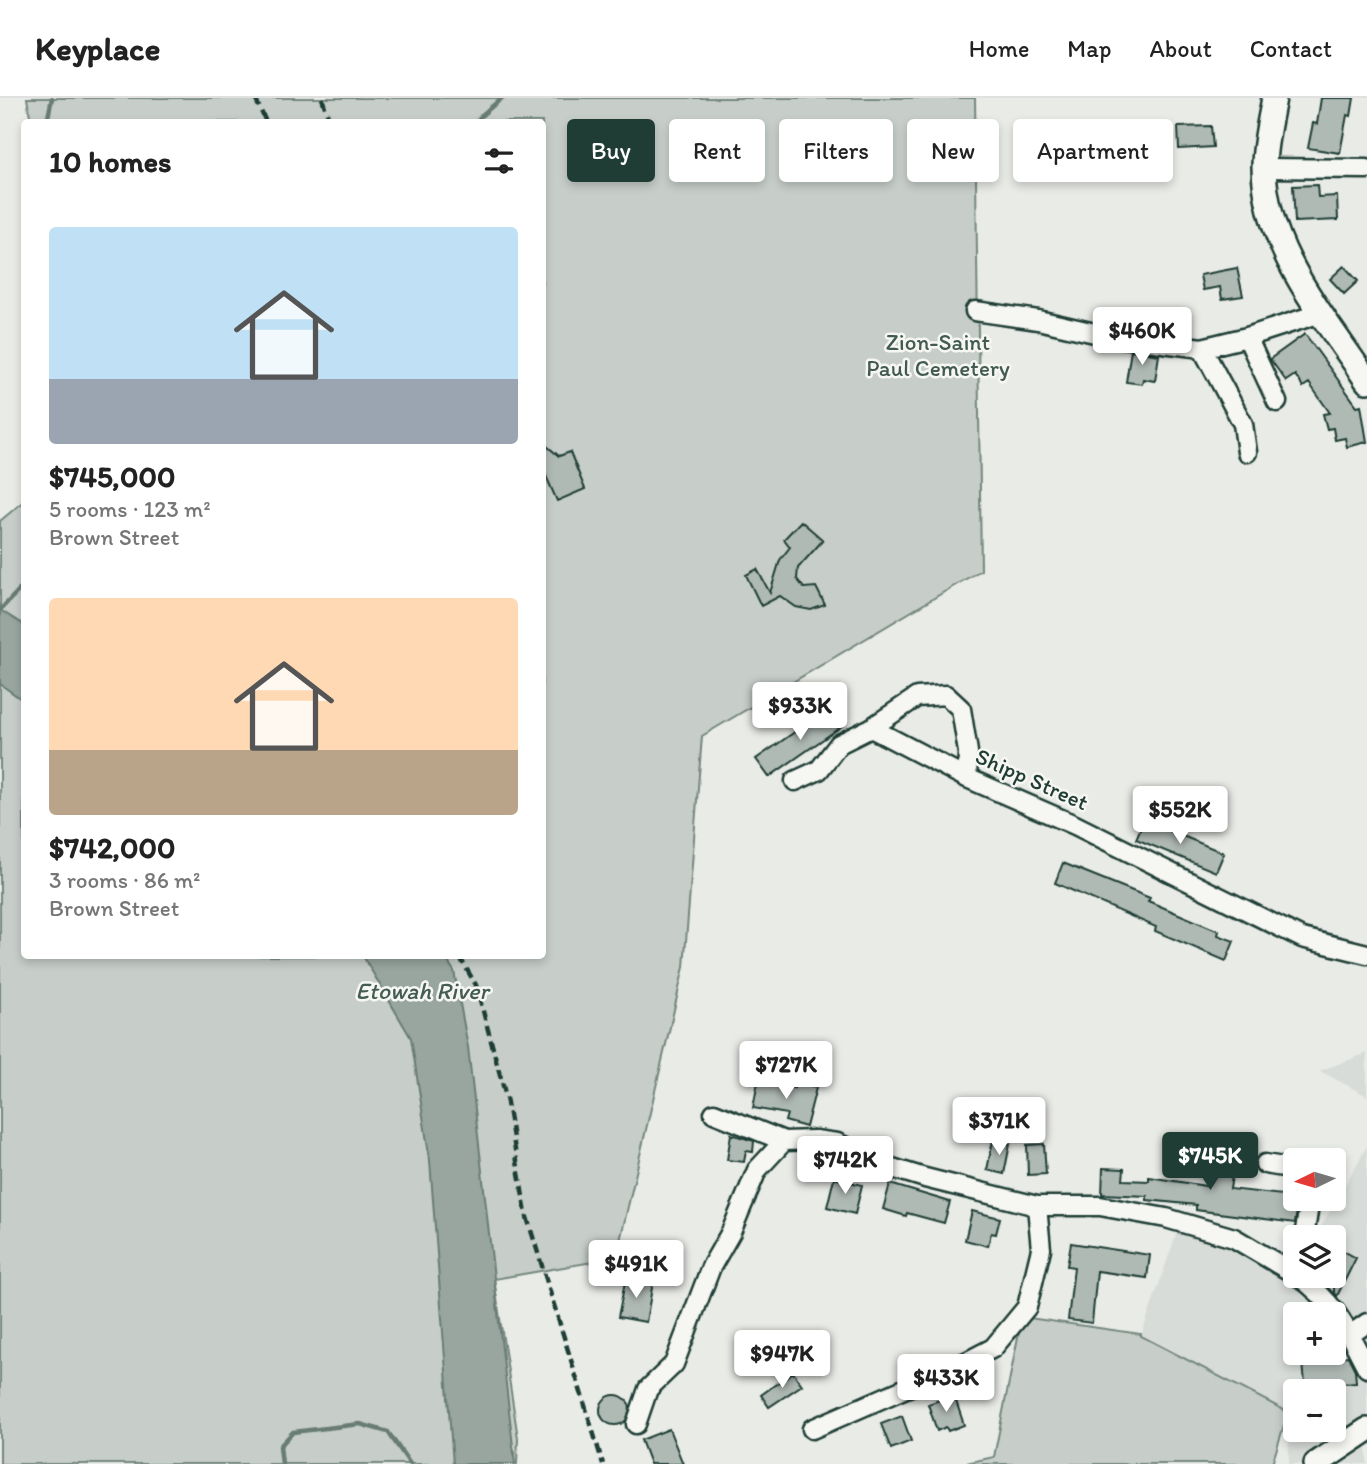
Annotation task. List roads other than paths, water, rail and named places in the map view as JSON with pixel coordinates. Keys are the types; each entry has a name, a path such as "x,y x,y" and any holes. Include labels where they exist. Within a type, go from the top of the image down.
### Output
{"main road":[{"path":"1275,98 1264,168 1274,228 1291,266 1367,381"},
{"path":"1316,1464 1367,1430"}],"street":[{"path":"1264,168 1367,169"},
{"path":"975,311 1038,320 1108,336 1202,348 1247,337 1321,313"},
{"path":"1247,337 1278,402"},
{"path":"1202,348 1242,424 1247,452"},
{"path":"795,781 818,770 839,744 871,728 917,697 946,695 961,709 968,752 967,778"},
{"name":"Shipp Street","path":"871,728 967,778 1075,825 1302,938 1367,954"},
{"path":"714,1113 784,1140 837,1143 889,1167 1037,1206 1100,1206 1166,1218 1234,1238 1283,1265"},
{"path":"635,1424 648,1389 674,1364 711,1267 731,1232 757,1170 784,1140"},
{"path":"1265,1164 1283,1167"},
{"path":"812,1429 854,1413 993,1348 1027,1307 1041,1249 1037,1206"},
{"path":"1315,1288 1340,1316 1367,1368"},
{"path":"1350,1335 1367,1323"}],"water":[{"path":"0,610 21,623 21,699 0,684"},
{"name":"Etowah River","path":"365,959 446,959 454,971 468,1047 515,1464 453,1464 430,1161 411,1038"}],"waterway":[{"path":"48,119 52,98"},
{"path":"479,119 502,98"},
{"path":"0,610 21,588"},
{"path":"282,1464 280,1446 293,1432 360,1424 388,1432 410,1464"}],"railway":[{"path":"255,98 265,119"},
{"path":"322,98 329,119"},
{"path":"461,959 476,985 506,1097 526,1214 603,1464"}],"park label":[{"name":"Zion-Saint Paul Cemetery","path":"938,355"}]}
